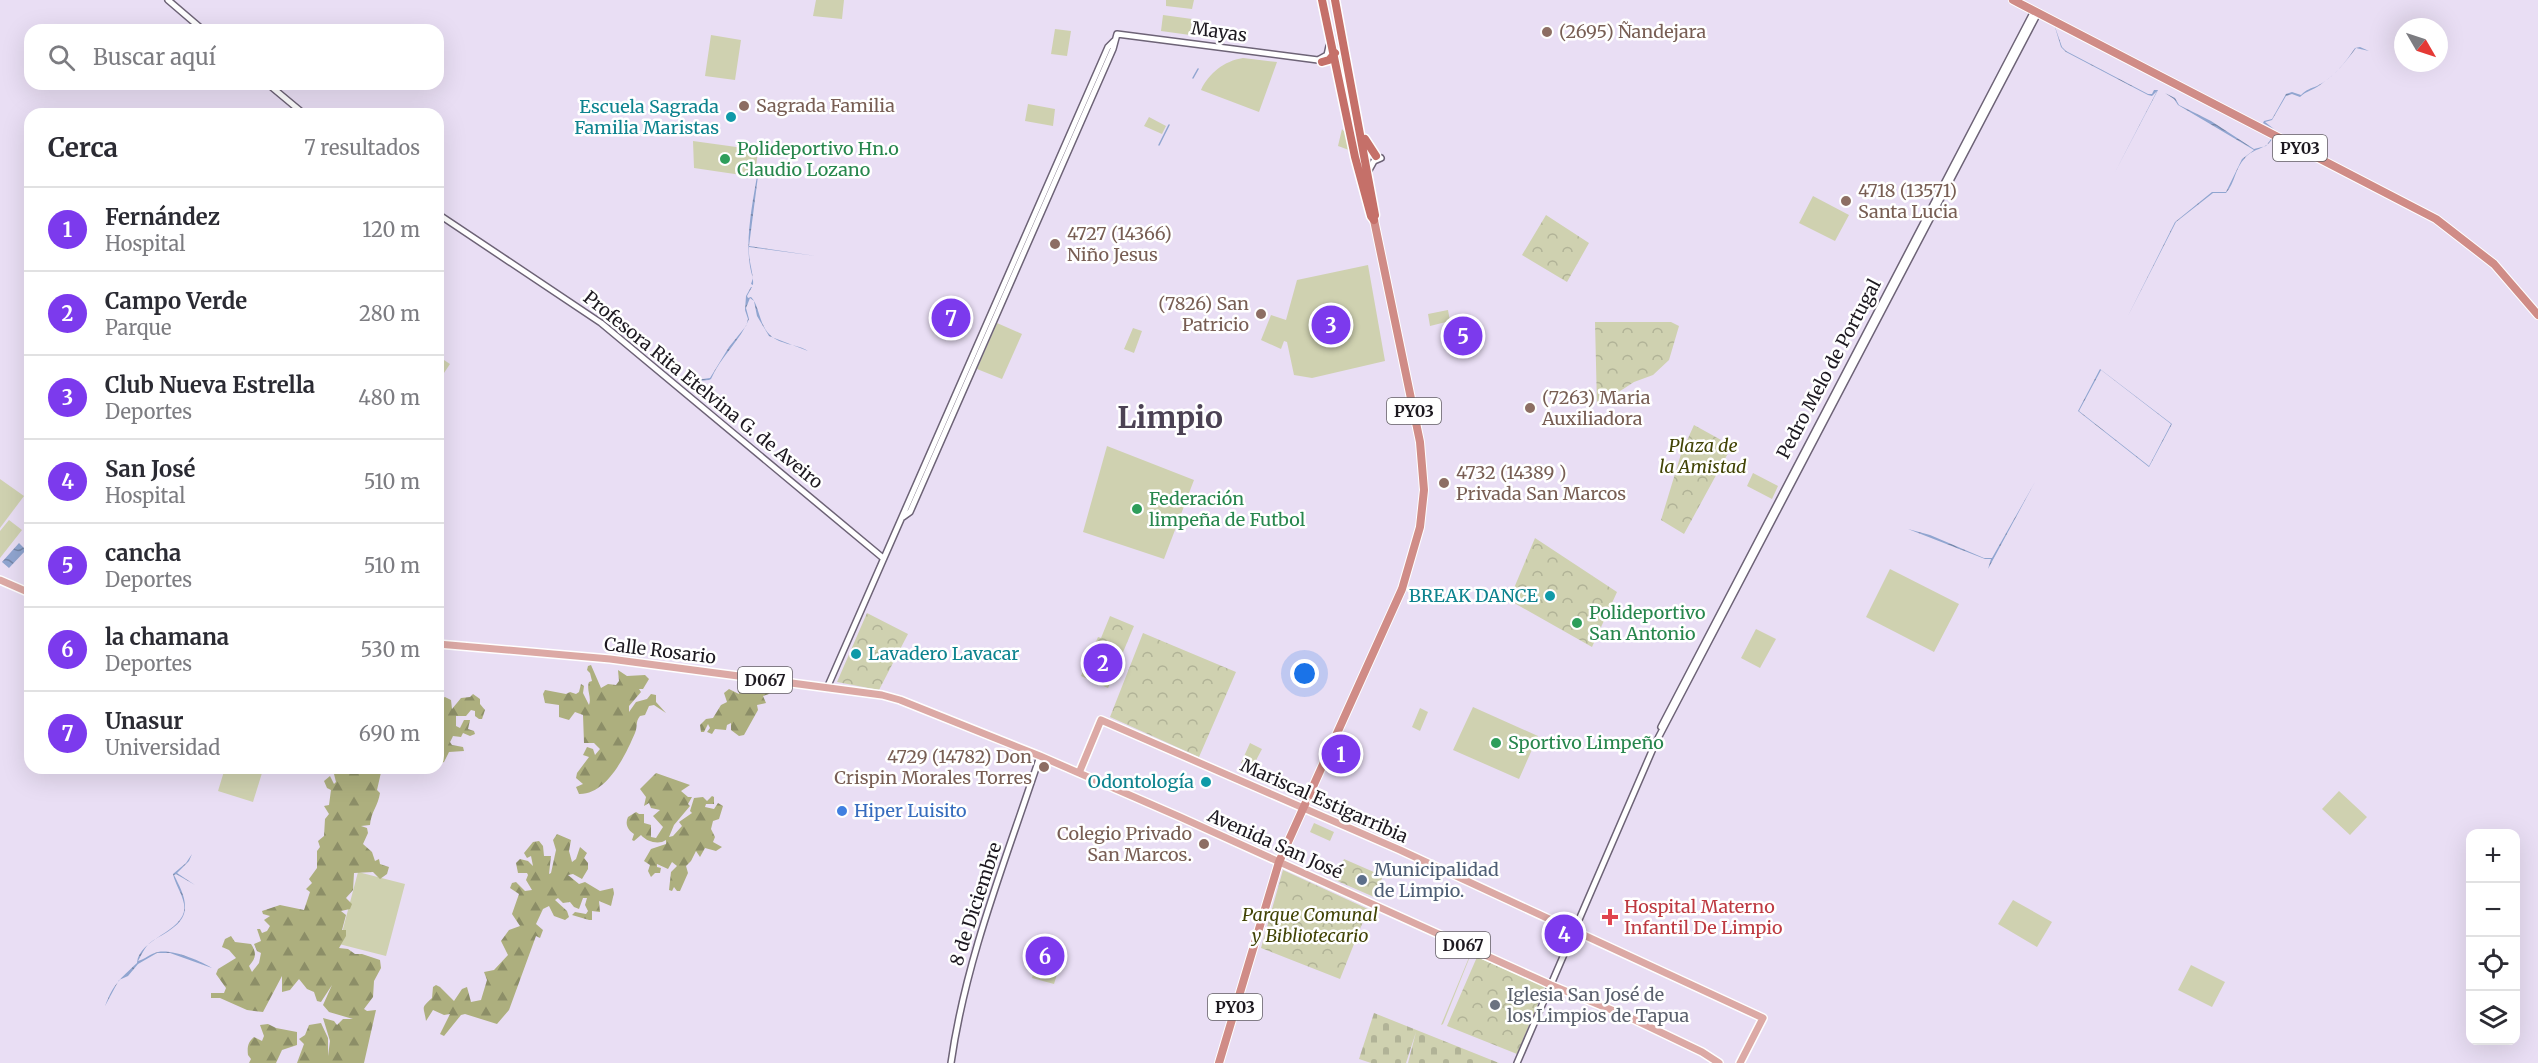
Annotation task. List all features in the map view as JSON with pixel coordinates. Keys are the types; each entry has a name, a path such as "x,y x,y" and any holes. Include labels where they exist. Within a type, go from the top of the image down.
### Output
{"highway":[{"name":"PY03","path":"1322,0 1360,176 1374,220"},
{"name":"PY03","path":"1219,1063 1279,862 1402,590 1414,553 1422,515 1423,480 1420,442 1374,220 1365,151 1335,0"},
{"name":"PY03","path":"2013,0 2226,112 2402,199 2436,219 2494,264 2538,315"},
{"path":"1320,61 1334,55 1339,27"},
{"path":"1320,61 1331,69 1341,91"},
{"path":"1353,94 1367,144 1378,157"}],"main road":[{"path":"0,580 24,590"},
{"name":"Calle Rosario","path":"444,645 610,659 882,695 900,700 1079,773"},
{"name":"Mariscal Estigarribia","path":"1079,773 1101,720 1303,808 1575,929 1763,1018 1740,1063"},
{"name":"Avenida San José","path":"1079,773 1551,985 1631,1018 1702,1052 1719,1063"}],"street":[{"path":"168,0 196,24"},
{"name":"Pedro Melo de Portugal","path":"1517,1063 1687,674 2036,12"},
{"name":"Mayas","path":"883,558 903,518 910,512 1113,49 1117,34 1320,61"},
{"path":"1320,61 1327,55 1330,34"},
{"path":"275,90 297,108"},
{"path":"1341,91 1346,100 1354,138 1365,151"},
{"path":"1368,172 1371,164 1378,157"},
{"name":"Profesora Rita Etelvina G. de Aveiro","path":"444,218 607,327 883,558"},
{"path":"827,688 883,558"},
{"name":"8 de Diciembre","path":"951,1063 959,1013 970,971 1041,756"}],"green space":[{"path":"816,0 844,0 842,19 813,16"},
{"path":"1166,0 1194,0 1192,9 1166,6"},
{"path":"1163,15 1192,19 1190,35 1161,31"},
{"path":"1055,29 1071,31 1067,56 1051,54"},
{"path":"711,35 741,40 735,80 705,76"},
{"path":"1340,45 1357,138 1342,80"},
{"path":"1243,58 1277,62 1259,112 1201,90 1208,78 1218,69"},
{"path":"1028,104 1055,109 1053,126 1025,121"},
{"path":"1149,117 1166,126 1162,134 1144,126"},
{"path":"1342,129 1348,136 1349,150 1338,146"},
{"name":"Polideportivo Hn.o Claudio Lozano","path":"693,141 758,150 755,177 694,168"},
{"path":"1813,196 1849,215 1835,241 1799,223"},
{"path":"1546,215 1589,243 1567,282 1522,255"},
{"path":"1368,265 1385,361 1312,378 1294,375 1287,342 1284,341 1281,349 1261,340 1271,315 1286,320 1297,280"},
{"path":"1448,310 1450,321 1430,326 1428,314"},
{"path":"1476,319 1481,346 1450,353 1444,325"},
{"path":"1595,322 1671,322 1679,326 1669,360 1653,375 1634,382 1597,406"},
{"path":"997,323 1022,334 1002,379 977,369"},
{"path":"1133,328 1142,331 1134,353 1124,349"},
{"path":"444,360 450,364 444,373"},
{"name":"Plaza de la Amistad","path":"1694,425 1732,446 1684,534 1661,520 1681,454"},
{"path":"1107,446 1194,480 1164,559 1083,532"},
{"path":"1753,473 1778,486 1772,499 1747,486"},
{"path":"0,479 24,496 0,528"},
{"path":"9,520 22,530 0,558 0,531"},
{"path":"1535,538 1617,592 1592,647 1509,600"},
{"path":"1890,569 1959,604 1934,652 1866,617"},
{"path":"867,613 908,634 879,690 837,682"},
{"path":"1110,616 1134,626 1108,688 1081,676"},
{"path":"1756,629 1776,639 1760,668 1741,658"},
{"path":"1143,633 1236,672 1199,757 1110,717"},
{"path":"591,665 601,688 608,684 616,685 619,681 618,670 627,676 645,675 649,679 643,689 639,689 641,692 629,706 629,712 636,702 647,699 651,694 656,695 656,702 666,713 654,705 649,706 645,715 638,718 631,742 621,762 607,781 589,793 579,794 576,787 583,784 576,778 577,773 589,757 583,755 587,747 593,749 595,755 600,749 594,743 584,743 583,715 575,712 569,720 559,717 559,705 545,703 543,694 545,690 576,694 581,684 584,686 583,693 589,705 588,685 592,681 587,670"},
{"path":"746,682 749,684 754,682 757,688 758,685 770,684 772,689 769,694 763,696 766,703 757,705 758,710 744,735 739,736 731,730 731,723 727,725 726,730 715,729 712,734 707,732 710,728 708,724 704,732 701,732 700,725 706,719 713,718 721,705 727,702 724,693 729,689 739,694 738,686 743,683 746,685"},
{"path":"473,694 480,699 480,704 485,710 482,719 475,716 475,711 471,710 466,716 456,716 456,726 460,728 464,720 470,720 468,729 474,731 475,734 470,736 463,733 461,737 453,736 450,742 452,745 463,747 464,751 449,752 444,762 444,697 451,700 452,709 461,698 470,697"},
{"name":"Sportivo Limpeño","path":"1473,707 1538,736 1519,779 1453,750"},
{"path":"1420,708 1428,712 1420,731 1412,727"},
{"path":"1250,743 1262,749 1252,768 1241,763"},
{"path":"656,773 690,785 681,791 688,797 692,797 688,804 690,806 674,825 669,837 673,836 682,826 679,822 692,813 690,811 694,798 703,797 707,801 712,796 714,804 706,804 705,807 714,809 718,803 723,806 719,819 713,821 711,829 715,837 713,842 722,847 716,851 705,848 700,857 696,851 686,866 688,873 680,891 674,887 672,891 669,890 671,872 677,866 672,862 668,869 657,864 657,867 661,868 660,873 655,873 651,877 648,871 650,865 644,861 651,849 666,844 666,840 653,842 641,835 634,841 632,840 634,834 627,824 628,817 636,812 644,814 644,823 651,825 651,837 656,838 663,827 653,816 660,810 651,808 649,803 644,806 646,797 640,789"},
{"path":"223,774 262,774 253,802 218,791"},
{"path":"334,774 381,774 377,790 380,793 379,798 370,825 361,826 367,828 368,833 363,844 372,852 375,861 379,859 380,864 389,867 387,874 380,879 373,872 354,873 353,890 346,898 352,904 350,909 341,911 346,915 342,930 346,930 346,936 339,948 380,960 381,968 374,981 373,997 364,1009 376,1010 364,1063 297,1063 304,1044 299,1039 305,1035 309,1025 321,1023 328,1038 328,1056 330,1041 323,1018 334,1021 337,1025 343,1019 353,1019 329,1012 323,1005 332,985 321,1002 317,1001 314,992 307,989 299,979 290,990 282,992 282,976 263,1012 247,1010 220,998 211,998 211,993 224,993 226,988 216,974 218,969 236,958 229,950 222,947 225,939 231,936 235,942 251,944 255,953 249,966 252,972 259,963 261,953 257,951 254,944 261,941 257,929 260,929 262,933 270,926 264,920 270,916 263,914 262,911 280,905 304,910 310,892 306,889 312,883 309,879 317,868 317,851 320,847 318,841 324,836 325,819 329,814 324,806 329,805 331,790 327,788 324,781 330,776 334,784 336,782"},
{"path":"2339,791 2367,817 2350,835 2322,809"},
{"path":"1314,823 1334,832 1330,841 1310,832"},
{"path":"557,834 571,840 569,851 572,862 576,859 580,847 587,853 584,858 588,863 588,869 582,879 573,874 568,875 579,884 585,882 600,891 613,888 611,906 599,901 600,912 592,911 592,920 589,920 572,915 575,912 586,914 588,911 585,905 587,898 583,898 579,909 570,902 563,903 558,898 555,900 567,911 569,917 565,920 554,916 549,906 543,909 536,924 543,930 540,938 536,936 509,1010 497,1024 465,1014 461,1015 444,1036 440,1034 450,1014 444,1015 433,1010 426,1021 424,1008 432,998 433,987 436,985 440,987 454,1001 462,989 467,987 471,1002 481,1000 487,980 484,972 494,970 508,955 501,941 509,930 520,926 512,914 519,894 510,888 512,883 516,882 525,891 532,890 526,880 527,873 518,873 516,863 520,859 528,861 533,866 531,856 527,858 524,853 533,842 539,841 543,846 544,856 551,856 549,874 551,873 556,850 553,840"},
{"path":"1344,859 1383,876 1374,897 1335,880"},
{"name":"Parque Comunal y Bibliotecario","path":"1283,870 1368,909 1340,979 1261,948"},
{"path":"358,872 405,884 386,956 339,944"},
{"path":"2013,900 2052,922 2037,947 1998,924"},
{"path":"1042,943 1055,947 1049,969 1058,971 1054,984 1032,978"},
{"path":"1470,955 1443,1024 1441,1025"},
{"path":"1477,957 1545,987 1517,1054 1447,1026"},
{"path":"2191,965 2225,982 2212,1007 2178,990"},
{"path":"1374,1013 1499,1063 1408,1063 1416,1032 1406,1063 1371,1063 1359,1059"},
{"path":"268,1024 297,1032 297,1045 282,1050 276,1063 249,1063 251,1059 248,1055 249,1043 254,1037 262,1041 264,1036 260,1025"}],"water":[{"path":"2054,24 2062,47 2066,51 2148,94 2158,90 2114,174 2157,91 2152,96 2148,95 2066,52 2061,47"},
{"path":"2360,47 2369,51 2356,48 2344,64 2335,73 2355,48"},
{"path":"2329,78 2300,97 2292,94 2286,96 2272,120 2265,122 2274,129 2263,123 2264,121 2272,119 2286,94 2292,92 2301,95"},
{"path":"2165,93 2175,98 2179,105 2211,121 2254,149 2264,147 2249,154 2242,162 2226,193 2213,193 2176,222 2128,316 2175,222 2212,192 2226,192 2242,159 2254,150 2178,105"},
{"path":"757,176 758,176 749,246"},
{"path":"749,246 816,256 749,247"},
{"path":"752,287 747,296 754,300 766,331 757,316 754,301 750,298 746,308 749,319 747,324 745,310 746,296"},
{"path":"745,327 711,379 696,381 692,390 687,387 696,380 710,378 729,347"},
{"path":"2100,369 2172,424 2149,467 2078,411","holes":["2101,370 2171,424 2149,466 2079,411"]},
{"path":"2035,482 1988,569 1991,559 1985,559 1908,529 1930,535 1984,558 1992,558"},
{"path":"19,543 24,548 24,552 9,568 2,562"},
{"path":"192,854 189,861 177,873 195,885 174,875 185,902 184,913 182,918 173,928 154,940 172,928 183,913 183,900 173,874 186,863"},
{"path":"147,945 138,961 155,953 171,952 212,968 170,953 157,953 138,964 128,976 120,980 137,963 140,954"}],"waterway":[{"path":"1193,78 1198,69"},
{"path":"1159,145 1169,125"},
{"path":"756,170 757,177"}],"place":[{"name":"(2695) Ñandejara","path":"1547,32"},
{"name":"Sagrada Familia","path":"744,106"},
{"name":"Escuela Sagrada Familia Maristas","path":"731,117"},
{"name":"Polideportivo Hn.o Claudio Lozano","path":"725,159"},
{"name":"4718 (13571) Santa Lucia","path":"1846,201"},
{"name":"4727 (14366) Niño Jesus","path":"1055,244"},
{"name":"(7826) San Patricio","path":"1261,314"},
{"name":"Unasur","path":"951,318"},
{"name":"Club Nueva Estrella","path":"1331,325"},
{"name":"cancha","path":"1463,336"},
{"name":"(7263) Maria Auxiliadora","path":"1530,408"},
{"name":"4732 (14389 ) Privada San Marcos","path":"1444,483"},
{"name":"Federación limpeña de Futbol","path":"1137,509"},
{"name":"BREAK DANCE","path":"1550,596"},
{"name":"Polideportivo San Antonio","path":"1577,623"},
{"name":"Lavadero Lavacar","path":"856,654"},
{"name":"Campo Verde","path":"1103,663"},
{"name":"Sportivo Limpeño","path":"1496,743"},
{"name":"Fernández","path":"1341,754"},
{"name":"4729 (14782) Don Crispin Morales Torres","path":"1044,767"},
{"name":"Odontología","path":"1206,782"},
{"name":"Hiper Luisito","path":"842,811"},
{"name":"Colegio Privado San Marcos.","path":"1204,844"},
{"name":"Municipalidad de Limpio.","path":"1362,880"},
{"name":"Hospital Materno Infantil De Limpio","path":"1610,917"},
{"name":"San José","path":"1564,934"},
{"name":"la chamana","path":"1045,956"},
{"name":"Iglesia San José de los Limpios de Tapua","path":"1495,1005"}],"district":[{"name":"Limpio","path":"1170,418"}]}
